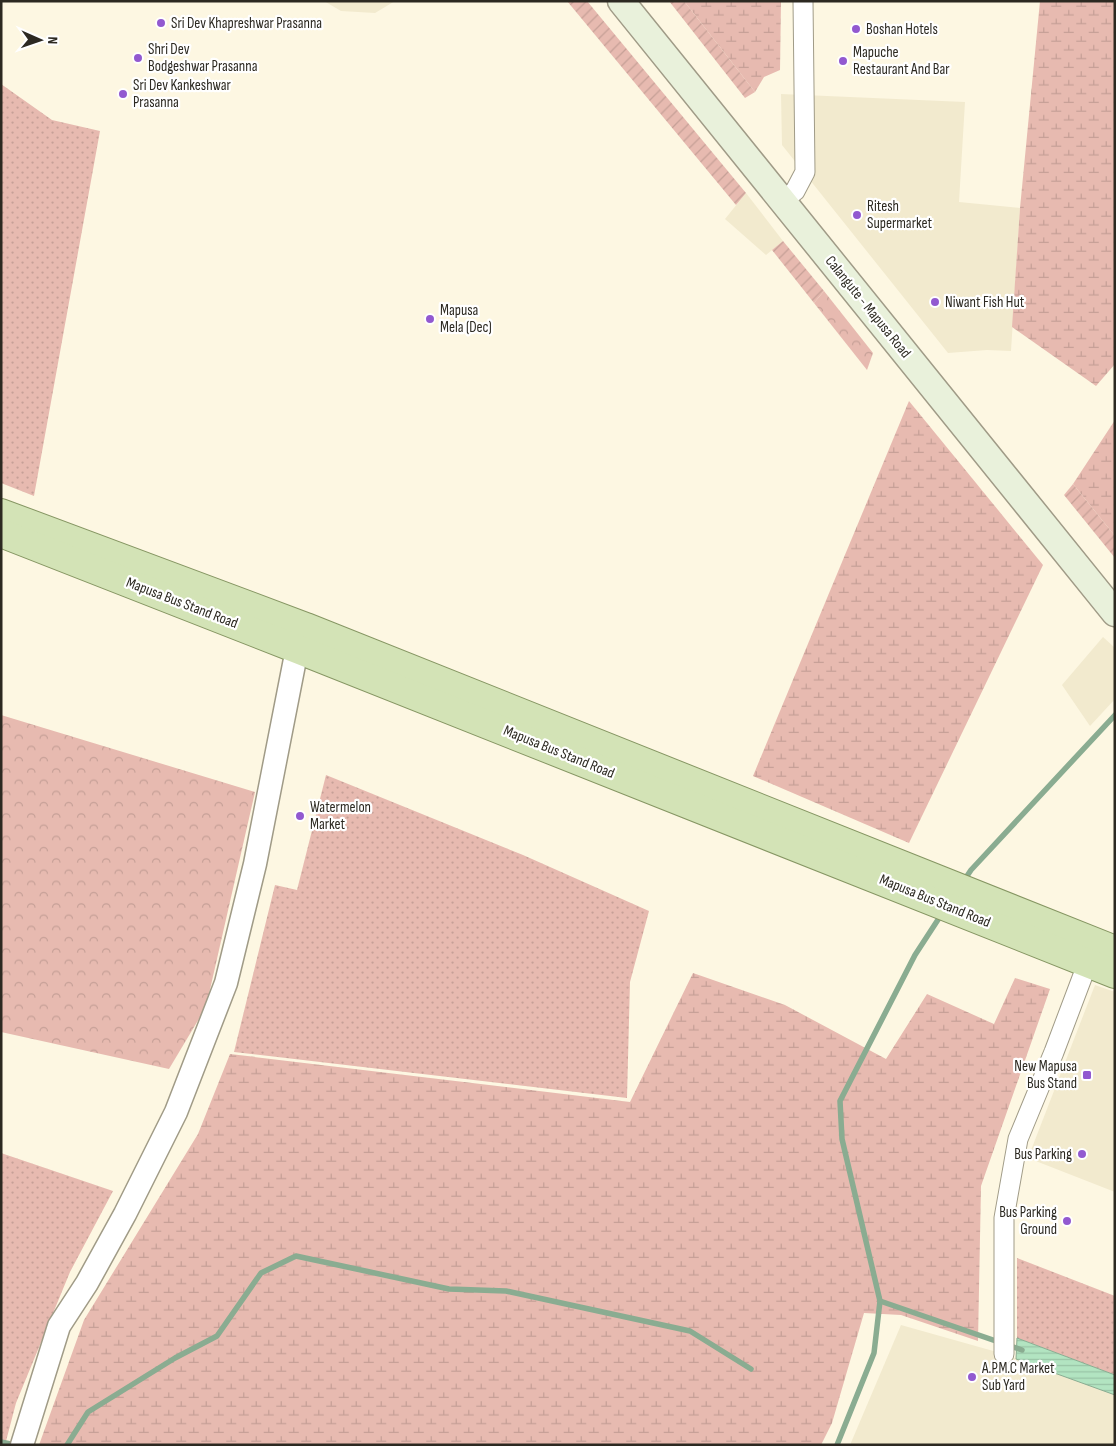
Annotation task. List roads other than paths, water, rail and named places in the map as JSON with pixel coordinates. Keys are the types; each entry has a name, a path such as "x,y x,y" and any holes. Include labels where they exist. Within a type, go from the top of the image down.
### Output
{"main road":[{"name":"Calangute - Mapusa Road","path":"621,1 718,120 788,196 1115,592"},
{"name":"Calangute - Mapusa Road","path":"640,1 788,196 1115,613"},
{"name":"Mapusa Bus Stand Road","path":"1,513 1115,974"},
{"name":"Mapusa Bus Stand Road","path":"1,533 302,638 1115,950"}],"street":[{"path":"788,196 805,172 803,1"},
{"path":"23,1440 59,1326 87,1283 125,1214 176,1112 226,983 256,864 302,638"},
{"path":"1004,1354 1004,1218 1018,1139 1088,962"}],"waterway":[{"path":"963,882 971,870 1115,715"},
{"path":"837,1445 874,1353 880,1301 842,1139 840,1101 915,955 943,912"},
{"path":"67,1445 88,1412 175,1358 217,1336 261,1273 296,1256 449,1289 506,1291 690,1331 751,1369"},
{"path":"880,1301 1022,1350"},
{"path":"1,1442 15,1445"}],"place":[{"name":"Sri Dev Khapreshwar Prasanna","path":"161,23"},
{"name":"Boshan Hotels","path":"856,29"},
{"name":"Shri Dev Bodgeshwar Prasanna","path":"138,58"},
{"name":"Mapuche Restaurant And Bar","path":"843,61"},
{"name":"Sri Dev Kankeshwar Prasanna","path":"123,94"},
{"name":"Ritesh Supermarket","path":"857,215"},
{"name":"Niwant Fish Hut","path":"935,302"},
{"name":"Mapusa Mela (Dec)","path":"430,319"},
{"name":"Watermelon Market","path":"300,816"},
{"name":"New Mapusa Bus Stand","path":"1087,1075"},
{"name":"Bus Parking","path":"1082,1154"},
{"name":"Bus Parking Ground","path":"1067,1221"},
{"name":"A.P.M.C Market Sub Yard","path":"972,1377"}]}
